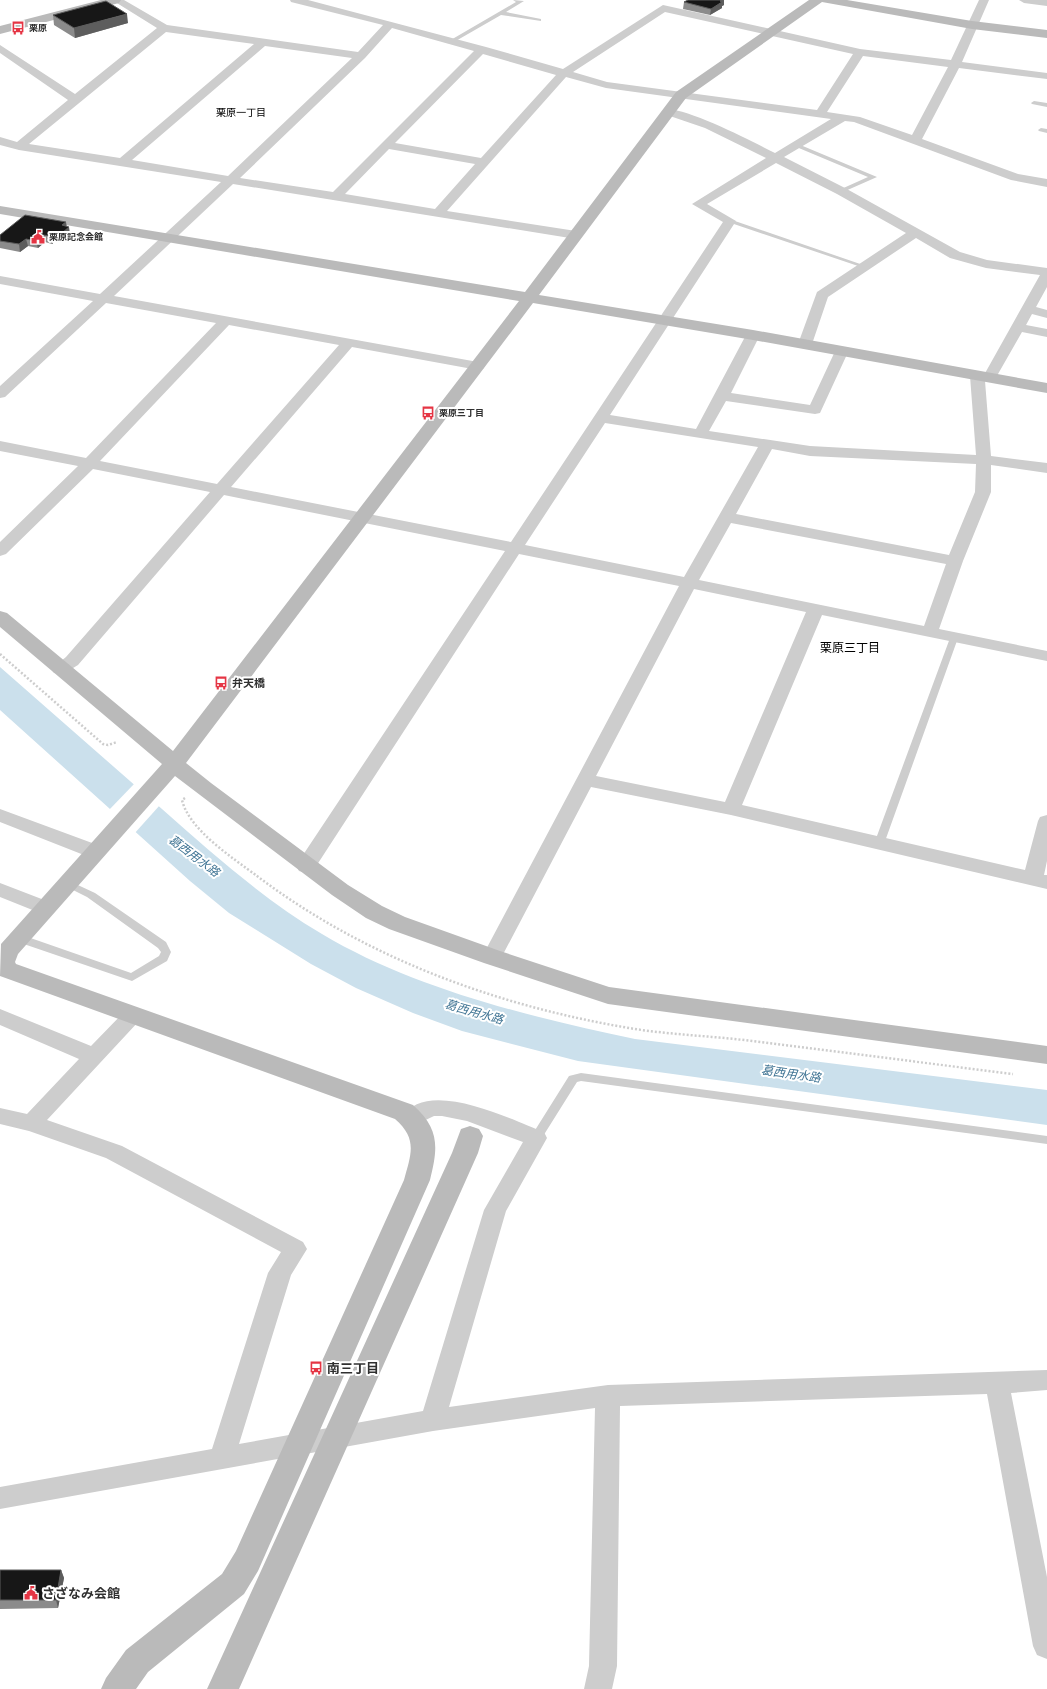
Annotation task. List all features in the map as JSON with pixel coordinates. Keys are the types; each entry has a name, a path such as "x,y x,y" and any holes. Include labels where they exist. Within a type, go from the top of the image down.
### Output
{"street":[{"path":"0,30 116,0 164,28 361,56"},
{"path":"295,0 482,49 563,74 606,85 856,120 916,140 1015,177 1047,183"},
{"path":"117,1689 137,1661 233,1584 247,1561 417,1180 425,1149 421,1130 413,1118 404,1112 132,1016 8,970 3,962 9,950 19,938 174,764 361,517 478,366 681,95 817,0"},
{"path":"826,0 972,25 1047,34"},
{"path":"916,140 984,0"},
{"path":"1024,0 1047,2"},
{"path":"437,214 563,74 663,8 860,52 1047,76"},
{"path":"0,394 103,300 361,56 390,24"},
{"path":"19,146 164,28"},
{"path":"122,163 263,42"},
{"path":"0,48 76,100"},
{"path":"335,197 482,49"},
{"path":"820,114 860,52"},
{"path":"668,112 708,125 776,158 840,191 955,255 986,264 1047,272"},
{"path":"306,866 730,221 698,204 745,174 776,158 842,117"},
{"path":"0,141 19,146 122,163 576,235"},
{"path":"387,145 484,162"},
{"path":"0,210 842,350 1047,388"},
{"path":"805,344 822,295 915,233"},
{"path":"930,632 955,561 983,492 983,377 1018,327 1047,275"},
{"path":"0,280 103,300 349,342 478,366"},
{"path":"1028,309 1047,314"},
{"path":"0,551 90,464 225,321"},
{"path":"1018,327 1047,333"},
{"path":"700,434 722,396 753,335"},
{"path":"60,669 72,661 223,490 349,342"},
{"path":"722,396 815,410 842,350"},
{"path":"601,418 810,451 984,460 1047,468"},
{"path":"492,957 688,583 767,444"},
{"path":"0,446 516,548 1047,656"},
{"path":"726,517 955,561"},
{"path":"731,809 816,609"},
{"path":"0,617 174,764 306,866 374,912 397,923 492,957 608,995 1047,1055"},
{"path":"586,780 731,809 1040,881 1047,821"},
{"path":"0,815 96,852"},
{"path":"0,890 45,908"},
{"path":"31,1123 132,1016"},
{"path":"0,1017 93,1056"},
{"path":"413,1118 430,1108 441,1107 460,1111 536,1138 495,1210 433,1420"},
{"path":"0,1116 31,1123 114,1152 295,1249 280,1273 222,1458"},
{"path":"229,1687 336,1438 465,1153 470,1136"},
{"path":"0,1498 222,1458 298,1446 433,1420 608,1396 997,1384 1047,1380"},
{"path":"997,1384 1047,1646"},
{"path":"598,1689 603,1666 608,1396"}],"lane":[{"path":"452,41 521,1 516,0"},
{"path":"500,13 539,20"},
{"path":"1034,103 1047,105"},
{"path":"796,145 874,177 840,191"},
{"path":"730,221 866,267"},
{"path":"879,844 954,638"},
{"path":"19,938 132,977 163,958 166,952 162,945 92,895 67,883"},
{"path":"536,1138 573,1079 581,1077 1047,1140"}],"path":[{"path":"0,654 103,744 108,745 120,741"}],"water":[{"name":"葛西用水路","path":"0,667 200,843 259,891 322,934 395,971 434,986 515,1011 635,1039 1047,1090 1047,1125 578,1061 462,1031 413,1013 356,988 311,964 229,913 190,881 0,710"}],"pier":[{"path":"135,783 160,805 134,834 108,811"}],"building":[{"path":"688,0 722,0 720,1 722,2 711,9 684,2"},
{"path":"106,1 127,14 74,28 53,15"},
{"path":"25,215 66,222 62,225 69,227 62,233 56,232 51,236 43,235 36,241 26,239 19,244 0,241 0,235"},
{"name":"さざなみ会館","path":"0,1570 61,1570 56,1600 0,1600"}],"place":[{"name":"栗原","path":"18,28"},
{"name":"栗原記念会館","path":"38,237"},
{"name":"栗原三丁目","path":"428,413"},
{"name":"弁天橋","path":"221,683"},
{"name":"南三丁目","path":"316,1368"},
{"name":"さざなみ会館","path":"31,1593"}],"district":[{"name":"栗原一丁目","path":"241,112"},
{"name":"栗原三丁目","path":"850,648"}]}
